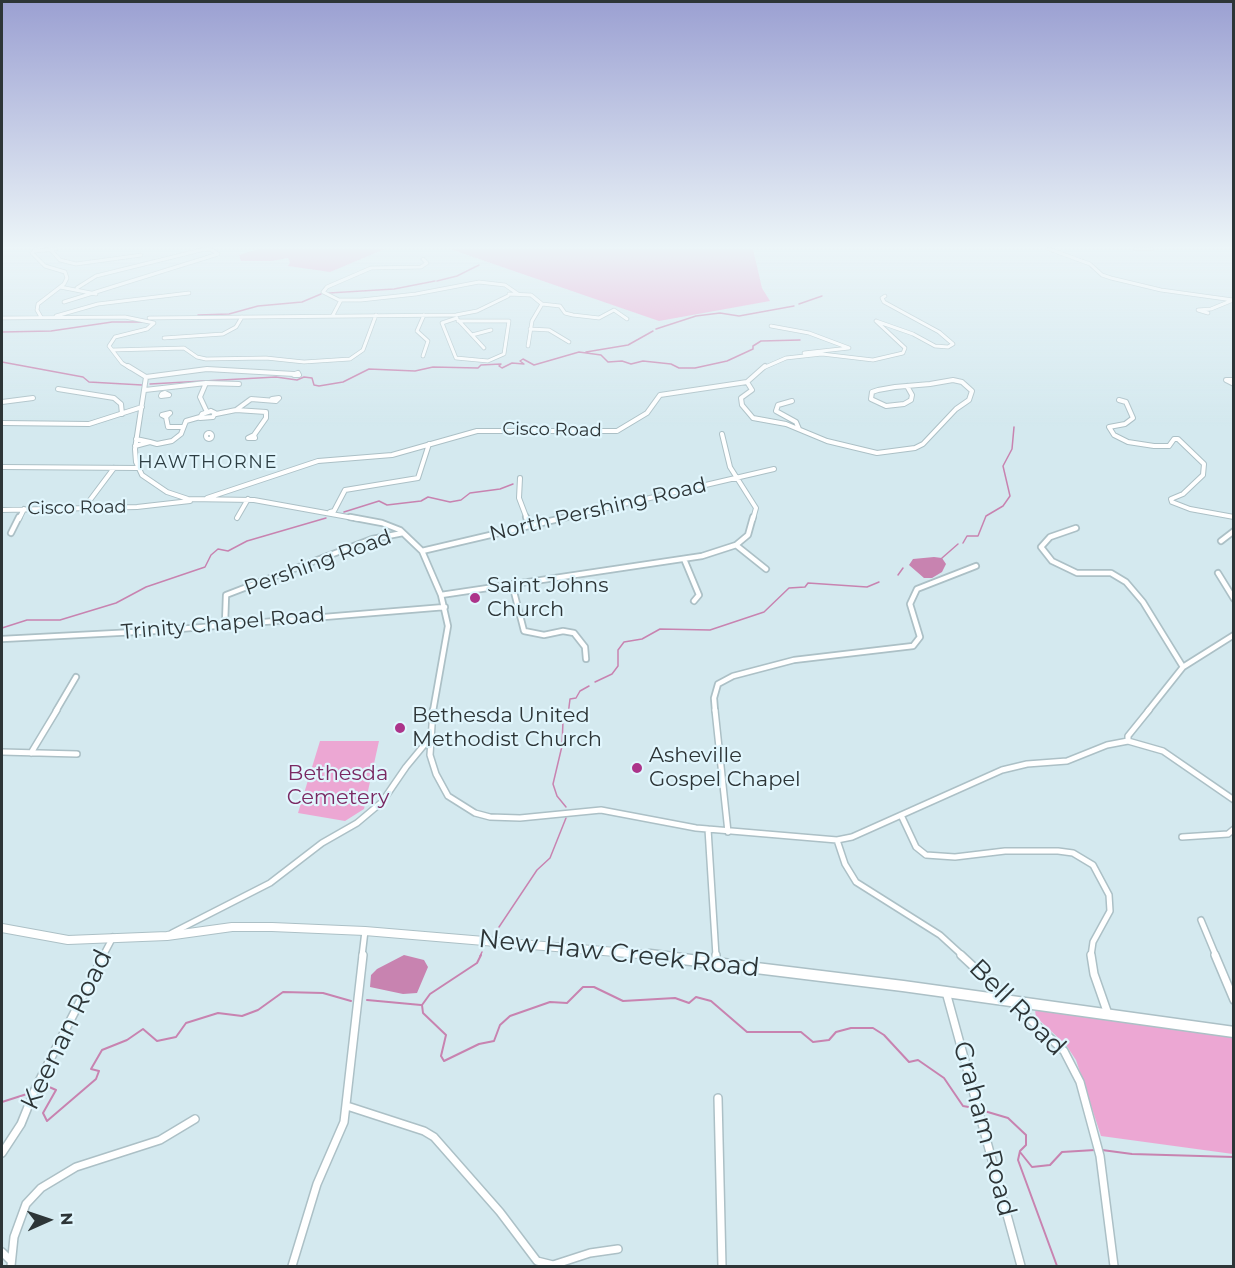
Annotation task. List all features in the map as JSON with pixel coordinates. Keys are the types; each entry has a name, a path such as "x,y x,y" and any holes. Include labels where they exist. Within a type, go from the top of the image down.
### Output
{"street":[{"path":"37,308 41,317"},
{"path":"54,317 83,308"},
{"path":"333,315 337,308"},
{"path":"2,318 424,315 457,318 498,319 509,321 504,354 488,361 456,358 442,323 457,318 474,312 482,308"},
{"path":"528,346 530,329 540,308"},
{"path":"562,308 567,314 596,318 604,317 608,311 617,310 627,319"},
{"path":"793,356 822,354 873,360 903,353 905,348 876,323 878,321 895,330 915,335 935,346 952,346 949,339 895,308"},
{"path":"1208,313 1198,310 1212,308"},
{"path":"113,350 184,348 197,357 206,359 266,358 304,362 350,359 363,350 376,315"},
{"path":"423,356 428,342 417,331 424,315"},
{"path":"164,338 223,334 236,327 242,317"},
{"path":"143,318 154,323"},
{"path":"165,318 147,329 112,338 109,346 122,363 146,377 217,369 294,374"},
{"path":"457,318 484,348"},
{"path":"771,326 809,333 849,347 810,351 770,363 747,382 752,390 741,398 742,405 753,418 799,429 818,438 869,452 915,448 923,444 956,409 969,400 972,391 962,382 953,380 906,386 872,392 871,399 886,406 904,404 911,400 912,395 906,386"},
{"path":"530,329 549,330 569,342"},
{"path":"472,335 491,330"},
{"path":"146,377 135,446 138,468 142,475 172,495 188,499 248,499 382,523 403,533 423,551 445,606 448,633 428,744 435,774 448,796 480,814 531,818 601,810 708,830 837,840 852,837 1002,770 1067,761 1107,745 1128,741 1164,751 1233,800"},
{"path":"1233,380 1226,380 1233,384"},
{"name":"Cisco Road","path":"2,510 145,507 203,499 318,461 392,454 489,430 617,430 647,413 660,395 747,382"},
{"path":"145,390 206,383 238,384"},
{"path":"206,383 200,397 207,412"},
{"path":"167,392 170,386"},
{"path":"58,389 114,398 121,404 122,414"},
{"path":"2,402 33,398"},
{"path":"236,410 251,399 272,399"},
{"path":"792,400 775,408 780,415 796,422 799,429"},
{"path":"1119,400 1126,402 1133,418 1125,424 1109,427 1114,435 1128,442 1154,446 1169,446 1174,439 1178,439 1204,464 1203,475 1183,494 1171,499 1172,502 1195,510 1233,517"},
{"path":"2,423 89,424 142,407"},
{"path":"200,417 208,419 216,414 236,410 266,412 266,418 254,435"},
{"path":"136,439 162,444 181,434 186,421 200,417 207,412 216,414"},
{"path":"166,417 168,427 182,427"},
{"path":"208,419 209,433"},
{"path":"441,595 684,559 716,553 736,545 748,534 757,513 751,496 726,457 722,434"},
{"path":"135,446 150,442"},
{"path":"326,513 334,511 345,490 418,478 429,444"},
{"path":"2,467 138,468"},
{"path":"84,508 114,468"},
{"name":"North Pershing Road","path":"423,551 774,469"},
{"path":"520,478 519,498 529,525"},
{"path":"237,518 248,499"},
{"path":"11,533 24,509"},
{"path":"1076,528 1050,537 1041,547 1052,561 1077,573 1110,573 1126,582 1143,602 1184,667"},
{"path":"1221,541 1233,531"},
{"name":"Pershing Road","path":"225,624 226,596 372,539 403,533"},
{"path":"736,545 766,569"},
{"path":"684,559 699,595 694,601"},
{"path":"728,832 714,698 718,684 733,676 794,660 913,646 920,637 910,604 917,590 976,566"},
{"path":"1218,573 1233,599"},
{"path":"512,584 524,631 544,635 563,631 574,633 585,647 586,658"},
{"name":"Trinity Chapel Road","path":"2,639 155,631 445,606"},
{"path":"1128,741 1128,736 1184,667 1233,635"},
{"path":"31,753 76,677"},
{"path":"167,936 270,883 322,843 357,823 382,802 406,767 425,744 428,744"},
{"path":"2,752 76,754"},
{"path":"901,814 916,847 926,855 955,857 1005,851 1058,850 1073,853 1093,865 1109,895 1109,915 1093,942 1091,954 1094,974 1108,1016"},
{"path":"1182,837 1228,834 1233,829"},
{"path":"708,830 716,963"},
{"name":"Bell Road","path":"837,840 845,864 856,882 940,935 1057,1042 1068,1056 1080,1082 1100,1156 1114,1266"},
{"path":"1201,920 1233,1000"},
{"name":"New Haw Creek Road","path":"2,928 68,940 167,936 254,927 365,932 627,952 946,992 1233,1032"},
{"path":"292,1266 316,1184 344,1122 365,932"},
{"name":"Keenan Road","path":"2,1153 14,1136 36,1087 113,937"},
{"name":"Graham Road","path":"946,992 1022,1266"},
{"path":"718,1098 722,1266"},
{"path":"347,1106 424,1131 434,1137 500,1212 537,1261 553,1265 590,1253 618,1249"},
{"path":"11,1264 14,1237 26,1204 41,1188 76,1167 160,1140 195,1119"},
{"path":"2,1252 11,1264"}],"green space":[{"path":"622,308 730,308 659,321"},
{"name":"Bethesda Cemetery","path":"320,741 379,741 364,809 345,821 298,813"},
{"path":"1035,1010 1233,1037 1233,1154 1101,1136 1076,1060 1066,1045 1036,1017"}],"shaded area":[{"path":"942,558 946,564 942,572 932,578 924,578 909,565 913,559"},
{"path":"404,955 424,960 428,967 417,993 403,994 370,987 371,975 377,969"}],"waterway":[{"path":"198,315 229,314 250,308"},
{"path":"656,329 696,316 720,313 739,316 782,308"},
{"path":"2,332 51,331 112,322 143,322"},
{"path":"586,352 628,345 653,331"},
{"path":"150,384 276,377 297,380 304,377 312,378 314,385 319,386 343,382 369,369 415,371 433,367 478,368 481,365 501,364 499,366 502,368 512,363 524,364 520,361 523,359 534,365 579,352 601,355 608,362 622,361 631,364 643,361 671,364 679,368 695,368 727,361 753,349 753,346 761,341 800,340"},
{"path":"2,362 83,377 89,382 142,385"},
{"path":"963,543 967,536 978,536 986,516 1003,506 1010,496 1003,466 1012,449 1014,427"},
{"path":"344,512 379,501 387,505 421,501 428,497 450,502 461,500 470,493 500,489 513,484"},
{"path":"2,628 27,620 60,620 116,603 146,587 205,567 211,555 218,549 228,551 247,541 326,518"},
{"path":"942,558 958,544"},
{"path":"898,575 903,568"},
{"path":"595,682 612,674 618,666 618,650 624,642 642,639 660,629 710,630 764,612 789,588 805,587 808,583 867,587 879,582"},
{"path":"566,807 557,796 553,784 562,746 563,721 568,715 570,699 576,698 580,691 589,686"},
{"path":"499,927 537,870 550,858 566,818"},
{"path":"480,956 482,952"},
{"path":"481,955 477,963 430,994 422,1005 423,1013 446,1035 441,1056 444,1061 479,1044 494,1041 500,1025 510,1016 550,1002 567,1003 583,987 594,987 623,1001 675,998 689,1003 696,997 711,1001 747,1032 801,1032 813,1042 829,1040 836,1032 851,1028 873,1028 884,1035 909,1062 918,1060 944,1078 963,1106 974,1108"},
{"path":"38,1090 47,1086 56,1090 43,1113 47,1121 96,1079 99,1071 91,1069 102,1050 127,1040 143,1029 157,1041 176,1037 186,1023 218,1013 242,1016 258,1010 283,992 323,993 351,1001"},
{"path":"367,1000 421,1005"},
{"path":"2,1102 30,1093"},
{"path":"981,1110 1008,1118 1026,1135 1026,1145 1020,1151 1018,1160 1057,1266"},
{"path":"1020,1152 1032,1167 1050,1165 1062,1152 1095,1150"},
{"path":"1102,1150 1132,1154 1234,1157"}],"place":[{"name":"Saint Johns Church","path":"475,598"},
{"name":"Bethesda United Methodist Church","path":"400,728"},
{"name":"Asheville Gospel Chapel","path":"637,768"}],"district":[{"name":"HAWTHORNE","path":"208,463"}]}
